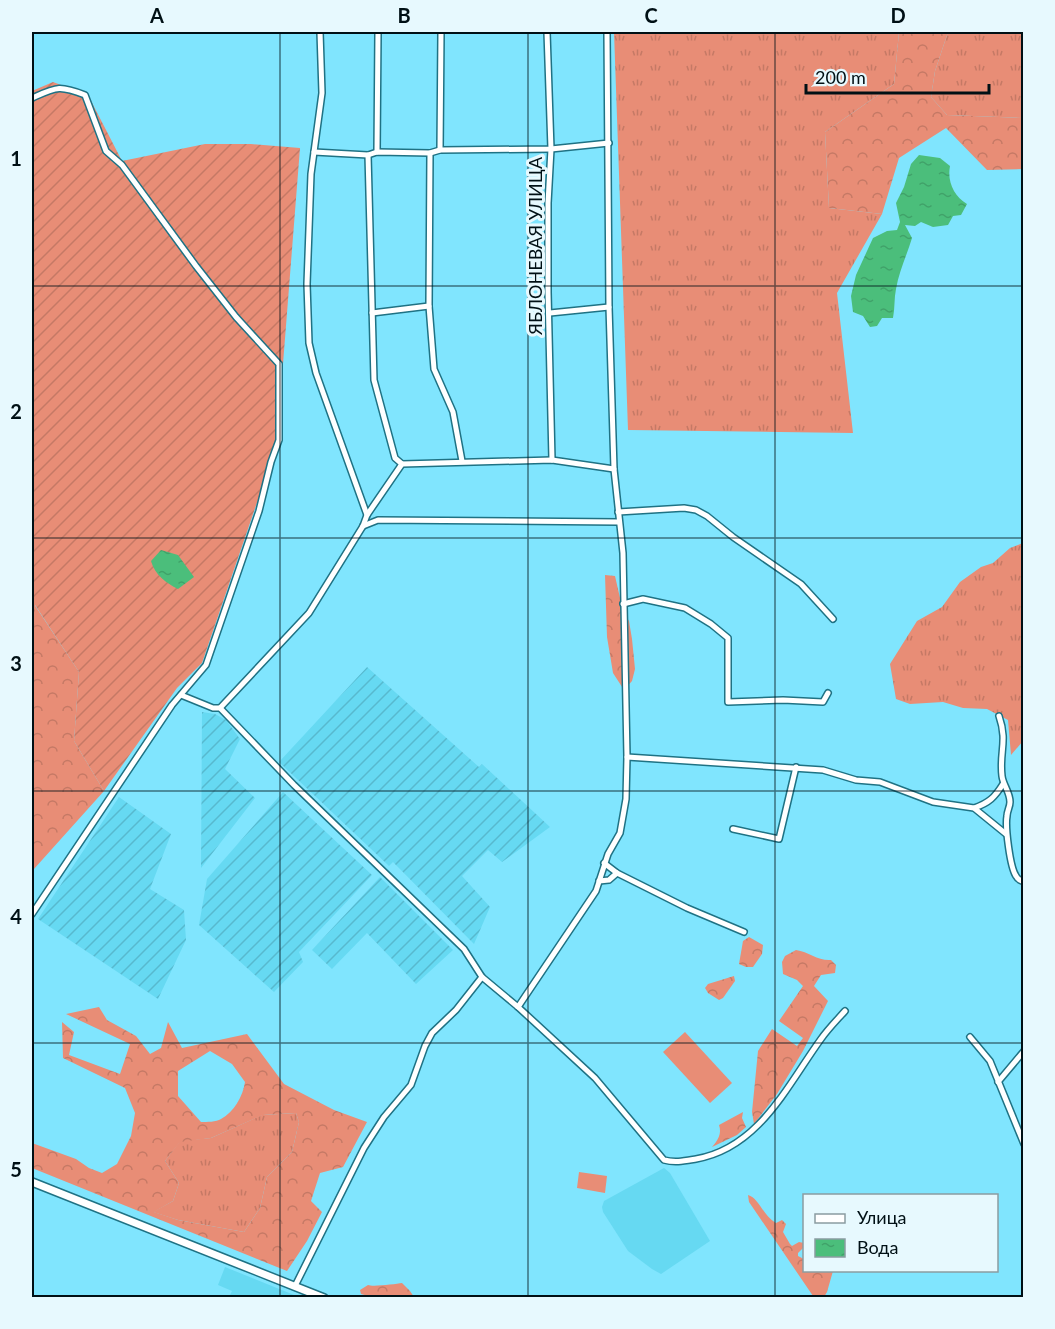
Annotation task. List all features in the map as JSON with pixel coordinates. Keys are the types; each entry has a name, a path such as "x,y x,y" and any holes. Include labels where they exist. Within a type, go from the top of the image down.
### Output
{"main road":[{"path":"32,1182 324,1298"}],"street":[{"path":"320,32 322,93 311,174 307,284 309,343 316,373 367,515"},
{"path":"377,152 378,32"},
{"path":"440,150 441,32"},
{"name":"ЯБЛОНЕВАЯ УЛИЦА","path":"547,32 551,149 548,203 552,460"},
{"path":"518,1007 586,907 624,822 627,757 623,553 615,469 609,307 607,32"},
{"path":"32,98 53,89 66,87 86,95 106,151 122,165 236,317 279,364 279,441 271,462 259,511 206,665 166,715 32,914"},
{"path":"314,152 368,155 377,152 430,153 440,150 551,149 609,143"},
{"path":"430,153 429,306 434,369 453,412 462,461"},
{"path":"368,155 374,380 395,458 402,464 552,460 615,469"},
{"path":"372,313 429,306"},
{"path":"550,313 609,307"},
{"path":"220,708 309,613 363,526 367,515 402,464"},
{"path":"618,512 684,508 696,510 801,584 833,619"},
{"path":"363,526 378,520 619,522"},
{"path":"623,604 643,599 685,608 728,638 728,702 783,700 824,702 828,693"},
{"path":"181,695 213,708 220,708 294,785 464,949 482,977 595,1078 664,1160 676,1163 715,1155 742,1140 768,1115 823,1035 845,1011"},
{"path":"999,716 1004,731 1001,765 1003,783 1008,791 1010,803 1006,816 1006,834 1015,875 1023,882"},
{"path":"627,757 823,770 856,780 880,782 933,802 974,808 987,804 996,796 1003,783"},
{"path":"733,829 779,839 796,767"},
{"path":"974,808 1006,834"},
{"path":"604,863 617,873 687,908 744,932"},
{"path":"599,881 609,880 617,873"},
{"path":"295,1286 364,1148 384,1117 405,1095 411,1085 432,1033 456,1010 482,977"},
{"path":"970,1037 990,1061 1023,1144"},
{"path":"998,1082 1023,1051"}],"shaded area":[{"path":"367,667 479,767 482,764 550,827 502,862 488,850 462,876 490,907 474,944 393,862 389,866 279,762"},
{"path":"202,712 215,714 226,720 240,739 225,769 255,798 201,868"},
{"path":"283,792 372,875 299,952 303,962 274,992 199,925 207,879"},
{"path":"119,797 171,834 150,889 184,910 186,940 158,999 38,919"},
{"path":"380,877 453,950 416,984 367,933 332,969 312,950"},
{"path":"664,1168 670,1173 710,1241 661,1274 628,1251 602,1207 604,1201"},
{"path":"225,1267 299,1297 229,1297 232,1291 218,1285"}],"green space":[{"path":"614,32 899,32 894,84 825,132 829,208 882,214 837,293 853,433 628,430"},
{"path":"899,32 948,32 935,71 931,97 947,115 1022,118 1023,169 987,170 946,128 899,158 882,214 829,208 825,132 894,84"},
{"path":"948,32 1023,32 1023,132 1022,118 947,115 931,97 935,71"},
{"path":"53,82 88,95 122,161 205,144 251,144 300,148 277,440 274,453 202,663 177,688 104,791 74,741 79,672 35,605 34,637 32,639 32,91"},
{"path":"1023,543 1023,741 1011,755 1008,720 987,709 963,708 943,702 910,704 896,699 890,664 917,621 942,607 960,582 981,567 993,563 1010,548"},
{"path":"605,575 615,576 632,639 635,669 632,681 624,690 613,673 607,637"},
{"path":"34,604 79,672 74,741 104,791 34,869 32,868 32,639 34,637"},
{"path":"749,937 763,945 762,954 753,967 739,964 743,941"},
{"path":"796,950 831,960 836,965 835,973 821,975 814,986 828,1001 803,1051 777,1094 754,1124 752,1112 758,1051 772,1029 797,1046 803,1038 779,1021 803,986 797,980 783,974 782,962 785,956"},
{"path":"734,976 735,981 719,1000 708,993 705,988 708,984"},
{"path":"99,1007 107,1020 136,1036 150,1054 161,1048 168,1022 182,1048 247,1034 284,1084 334,1110 367,1122 343,1167 320,1173 311,1201 322,1212 307,1241 287,1271 32,1168 32,1143 76,1159 102,1173 117,1164 131,1136 135,1113 125,1088 63,1058 62,1022 74,1032 69,1055 120,1074 130,1044 66,1014","holes":["210,1051 232,1064 245,1082 240,1098 226,1116 211,1122 201,1122 178,1096 178,1071","296,1113 299,1122 292,1152 267,1177 260,1208 244,1232 178,1220 154,1212 173,1201 179,1183 165,1161 180,1142 211,1138 263,1115"]},
{"path":"685,1032 732,1083 710,1103 663,1052"},
{"path":"743,1112 742,1118 746,1127 737,1135 712,1147 719,1137 719,1125"},
{"path":"296,1113 299,1122 292,1152 267,1177 260,1208 244,1232 178,1220 153,1212 173,1201 179,1183 165,1161 180,1141 211,1138 262,1115"},
{"path":"579,1172 607,1176 605,1193 577,1188"},
{"path":"748,1195 772,1220 776,1223 782,1220 786,1224 783,1232 792,1246 799,1242 803,1243 803,1248 798,1256 803,1258 803,1272 833,1272 824,1297 813,1296 749,1202"},
{"path":"402,1283 414,1297 372,1297 361,1294 360,1290 368,1285"}],"water":[{"path":"919,155 940,158 950,166 953,188 958,197 967,204 961,215 953,216 948,225 933,227 921,222 915,226 905,225 912,238 897,282 893,318 882,318 877,326 870,327 863,316 853,312 851,296 856,275 873,238 887,231 897,230 900,222 896,203 911,164"},
{"path":"161,550 178,555 194,577 178,589 165,581 155,570 151,561"}]}
